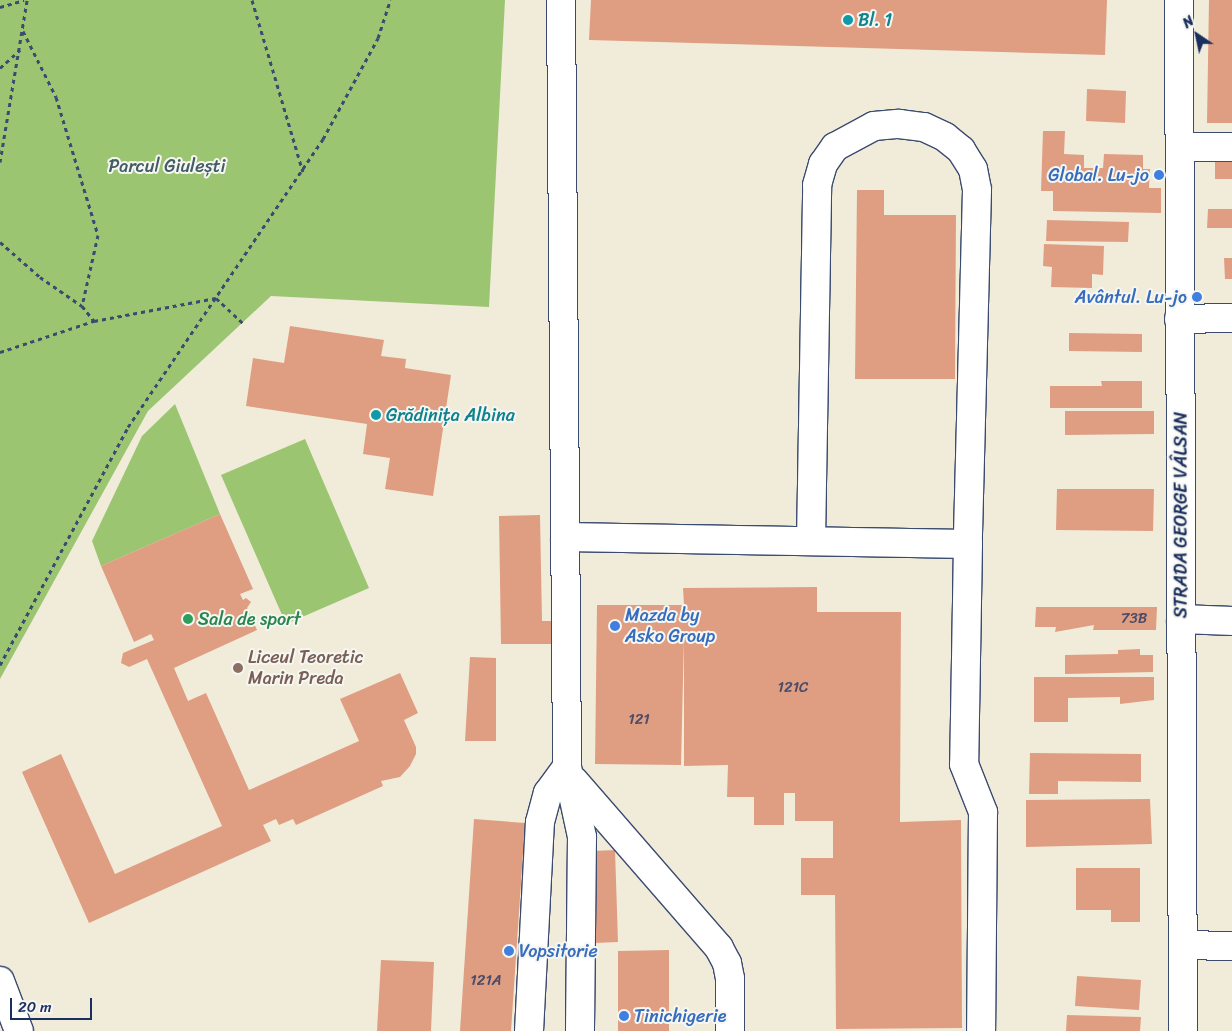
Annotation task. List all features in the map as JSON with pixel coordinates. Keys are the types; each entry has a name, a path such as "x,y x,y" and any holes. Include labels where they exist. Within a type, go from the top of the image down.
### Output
{"street":[{"path":"561,0 565,537 569,772 582,837 580,1031"},
{"name":"STRADA GEORGE VÂLSAN","path":"1179,0 1183,1031"},
{"path":"812,541 817,185 823,164 835,147 874,126 899,124 924,127 956,146 973,169 977,190 964,764 983,812 981,1031"},
{"path":"1180,147 1232,147"},
{"path":"1180,319 1232,318"},
{"path":"565,537 968,544"},
{"path":"1181,619 1232,620"},
{"path":"528,1031 540,822 548,793 569,772"},
{"path":"569,772 719,948 726,963 730,979 730,1031"},
{"path":"1183,945 1232,946"},
{"path":"0,981 19,1031"}],"path":[{"path":"0,7 26,0 21,49 0,162"},
{"path":"252,0 303,172"},
{"path":"0,665 128,427 303,172 378,38 390,0"},
{"path":"23,31 56,97 98,236 82,306"},
{"path":"0,68 21,49"},
{"path":"0,242 40,277 82,306 94,321"},
{"path":"0,352 94,321 216,298"},
{"path":"216,298 243,323"}],"green space":[{"name":"Parcul Giulești","path":"0,0 505,0 489,307 271,296 148,411 0,679"},
{"path":"175,404 220,514 101,566 92,541 142,436"},
{"path":"305,439 369,588 286,624 221,475"}],"building":[{"name":"Bl. 1","path":"591,0 1107,0 1105,55 589,40"},
{"path":"1209,0 1232,0 1232,123 1207,123"},
{"path":"1087,89 1126,91 1125,123 1086,121"},
{"path":"1043,131 1065,131 1064,154 1084,155 1084,168 1103,168 1104,154 1143,155 1143,169 1150,169 1149,188 1161,188 1161,213 1053,211 1053,191 1041,191"},
{"path":"1215,155 1232,155 1232,179 1215,179"},
{"path":"857,190 884,190 884,215 956,215 955,379 855,379"},
{"path":"1208,209 1232,209 1232,228 1207,228"},
{"path":"1047,220 1129,222 1128,242 1046,241"},
{"path":"1044,244 1104,246 1103,275 1092,274 1092,288 1051,287 1052,267 1043,266"},
{"path":"1224,258 1232,258 1232,279 1225,279"},
{"name":"Grădinița Albina","path":"290,326 384,340 381,356 406,359 405,368 451,375 433,496 385,489 390,458 363,454 367,424 246,406 253,358 284,363"},
{"path":"1069,333 1142,334 1142,352 1069,351"},
{"path":"1101,381 1142,381 1142,408 1050,408 1050,386 1102,386"},
{"path":"1065,411 1154,411 1154,434 1065,435"},
{"path":"1057,489 1154,489 1153,531 1056,530"},
{"path":"220,514 253,589 240,594 243,600 246,598 251,602 247,608 257,630 174,668 188,701 206,693 249,790 359,741 340,699 400,673 418,713 404,720 416,747 416,754 410,766 400,777 381,781 383,786 296,825 293,819 279,825 276,819 263,825 271,841 89,923 22,772 61,754 115,874 222,826 147,659 129,667 121,663 123,653 154,640 151,634 134,642 101,566"},
{"path":"540,515 542,621 553,621 554,644 501,644 499,516"},
{"path":"817,587 817,612 901,612 900,822 961,820 962,1028 836,1029 835,895 801,895 801,858 833,858 833,821 795,821 795,793 784,793 784,825 754,825 754,797 727,797 728,765 684,766 684,637 681,765 595,764 597,605 684,605 683,588"},
{"path":"1036,607 1157,607 1156,630 1093,630 1094,625 1055,632 1056,627 1035,627"},
{"path":"1140,649 1140,655 1153,655 1153,672 1065,674 1065,655 1118,654 1118,650"},
{"path":"470,657 496,658 496,741 465,741"},
{"path":"1034,677 1154,677 1154,700 1120,704 1120,697 1068,698 1068,722 1034,722"},
{"path":"1030,753 1141,754 1141,782 1058,781 1058,794 1029,794"},
{"path":"1150,799 1152,844 1026,847 1026,800"},
{"path":"474,819 525,823 511,1031 460,1031"},
{"path":"615,850 618,942 595,943 592,851"},
{"path":"1076,868 1140,868 1140,922 1111,922 1111,910 1076,910"},
{"path":"669,950 669,1031 618,1031 618,951"},
{"path":"381,960 434,962 431,1031 377,1031"},
{"path":"1077,976 1141,980 1139,1010 1075,1006"},
{"path":"1067,1015 1141,1017 1140,1031 1066,1031"}],"place":[{"name":"Bl. 1","path":"848,20"},
{"name":"Global. Lu-jo","path":"1159,175"},
{"name":"Avântul. Lu-jo","path":"1197,297"},
{"name":"Grădinița Albina","path":"376,415"},
{"name":"Sala de sport","path":"188,619"},
{"name":"Mazda by Asko Group","path":"615,626"},
{"name":"Liceul Teoretic Marin Preda","path":"238,668"},
{"name":"Vopsitorie","path":"509,951"},
{"name":"Tinichigerie","path":"624,1016"}]}
